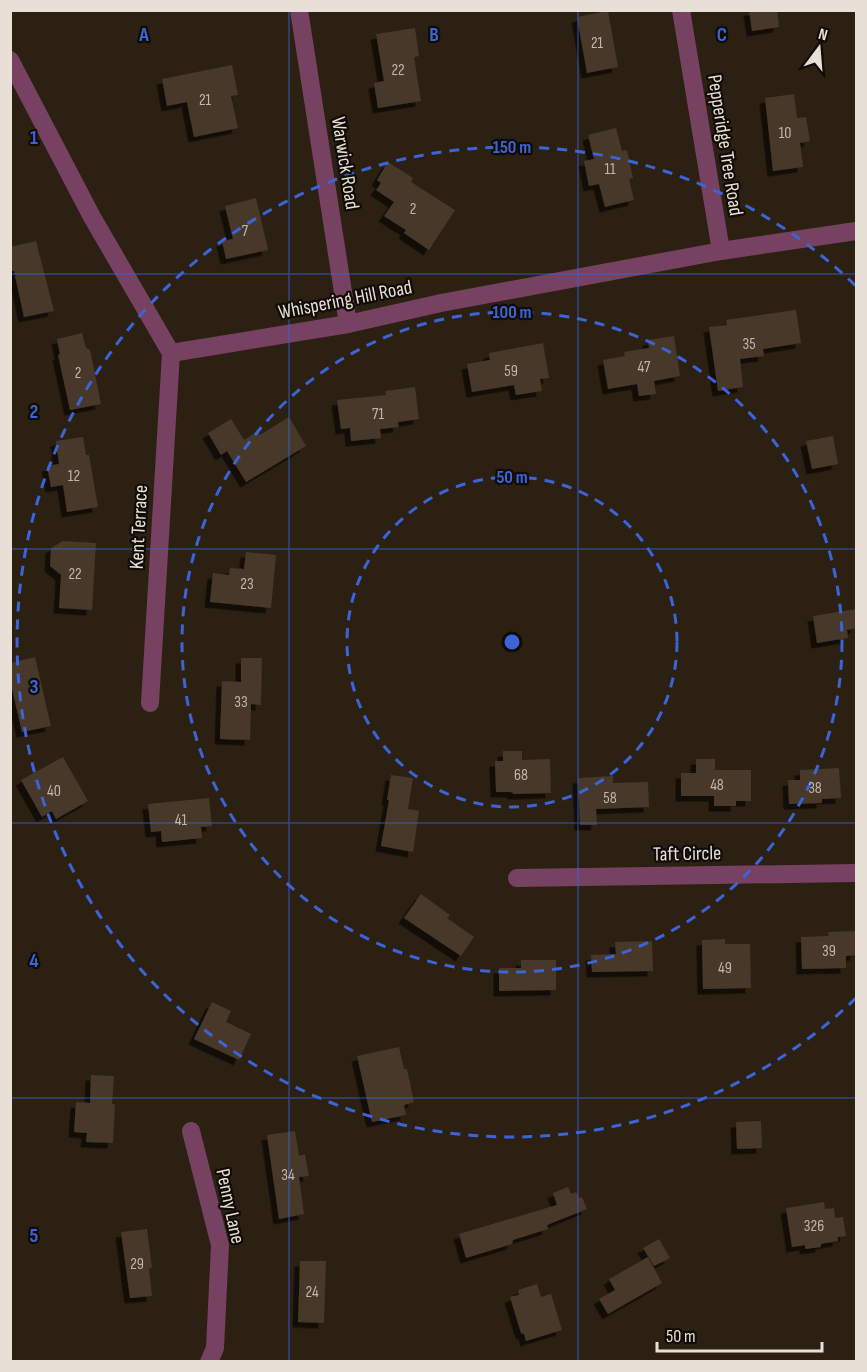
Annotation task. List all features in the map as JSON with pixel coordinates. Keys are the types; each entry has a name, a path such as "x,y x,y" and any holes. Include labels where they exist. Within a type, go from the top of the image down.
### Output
{"street":[{"name":"Warwick Road","path":"298,10 348,324"},
{"name":"Pepperidge Tree Road","path":"681,10 721,251"},
{"path":"10,60 92,218 171,353"},
{"name":"Whispering Hill Road","path":"171,353 348,324 441,303 721,251 856,231"},
{"name":"Kent Terrace","path":"150,703 171,353"},
{"name":"Taft Circle","path":"517,878 856,873"},
{"name":"Penny Lane","path":"191,1131 220,1245 215,1348 210,1362"}],"building":[{"path":"749,10 777,10 779,27 752,31"},
{"path":"608,11 618,67 587,73 577,17"},
{"path":"415,28 419,56 414,57 421,101 378,108 374,83 384,81 376,34"},
{"path":"232,65 238,95 231,96 238,128 194,137 187,102 167,106 162,79"},
{"path":"794,94 797,118 806,117 810,141 800,143 803,167 773,171 765,98"},
{"path":"616,128 622,151 627,150 633,178 629,179 634,200 605,207 599,184 589,186 584,161 594,159 588,135"},
{"path":"388,162 413,178 411,182 455,210 429,250 404,233 406,230 384,216 394,202 376,190 381,183 377,180"},
{"path":"256,198 268,250 226,259 222,241 233,239 225,206"},
{"path":"36,241 54,311 24,317 14,271 10,271 10,247"},
{"path":"796,310 801,343 763,349 764,356 740,359 743,387 718,391 709,327 727,325 726,320"},
{"path":"82,333 86,348 90,350 101,404 70,410 58,355 60,354 57,339"},
{"path":"674,336 680,376 654,381 656,394 639,396 637,384 608,389 603,360 625,356 624,352 649,348 648,340"},
{"path":"543,343 549,378 540,379 542,391 516,395 514,385 472,392 467,364 490,360 489,353"},
{"path":"415,387 419,419 398,422 399,427 380,429 381,438 351,441 350,428 341,429 337,400 386,395 385,391"},
{"path":"289,417 306,446 246,482 227,451 221,455 208,433 231,419 244,440 258,431 260,435"},
{"path":"833,436 838,464 812,469 806,441"},
{"path":"83,437 86,455 89,455 98,507 67,512 63,485 51,487 47,466 59,464 56,441"},
{"path":"63,541 96,543 92,610 59,608 61,575 50,566 51,548"},
{"path":"246,552 276,555 271,608 210,602 213,573 229,575 230,568 244,569"},
{"path":"856,609 856,628 847,630 848,638 817,643 813,616"},
{"path":"35,657 51,726 22,732 10,680 10,663"},
{"path":"241,658 262,658 261,705 251,704 250,740 220,739 222,681 241,682"},
{"path":"503,751 522,751 522,760 550,759 551,793 496,792 495,761 503,761"},
{"path":"63,757 88,801 56,819 52,811 42,817 21,780"},
{"path":"696,759 715,759 715,770 751,770 751,801 736,801 736,806 714,806 714,796 681,796 681,773 696,773"},
{"path":"839,768 841,798 822,799 822,803 789,804 788,780 800,780 800,770"},
{"path":"391,775 413,778 408,809 419,811 413,852 381,846"},
{"path":"613,776 613,783 648,782 649,807 596,809 597,825 580,825 578,778"},
{"path":"209,798 212,826 201,827 202,838 162,842 161,831 151,832 148,804"},
{"path":"421,894 450,915 447,918 474,937 461,956 404,918"},
{"path":"856,931 856,955 846,956 846,968 802,969 801,937 829,936 828,932"},
{"path":"725,939 725,944 750,944 751,988 703,989 702,940"},
{"path":"652,941 653,971 592,972 591,955 616,954 615,942"},
{"path":"521,960 556,960 556,990 499,991 499,968 521,968"},
{"path":"212,1002 231,1011 226,1022 251,1034 239,1060 194,1039"},
{"path":"399,1047 404,1069 407,1069 414,1102 404,1105 406,1115 372,1122 357,1056"},
{"path":"91,1075 114,1076 113,1143 86,1142 87,1133 74,1132 76,1102 90,1103"},
{"path":"761,1121 762,1148 737,1149 736,1122"},
{"path":"295,1131 299,1156 305,1154 309,1176 299,1177 304,1214 279,1219 267,1135"},
{"path":"568,1187 571,1194 576,1192 579,1198 582,1197 587,1209 547,1225 548,1229 513,1240 512,1244 466,1258 459,1234 557,1205 553,1193"},
{"path":"824,1202 825,1209 834,1208 835,1218 843,1217 846,1236 838,1237 838,1241 821,1244 821,1247 805,1249 805,1245 792,1247 786,1208"},
{"path":"147,1229 152,1268 149,1268 152,1296 130,1298 121,1232"},
{"path":"659,1239 670,1258 654,1266 643,1248"},
{"path":"648,1257 662,1283 608,1314 599,1299 615,1290 609,1279"},
{"path":"300,1261 326,1261 324,1323 298,1322"},
{"path":"537,1284 541,1297 551,1294 562,1330 526,1341 524,1334 521,1333 510,1297 519,1295 518,1290"}]}
